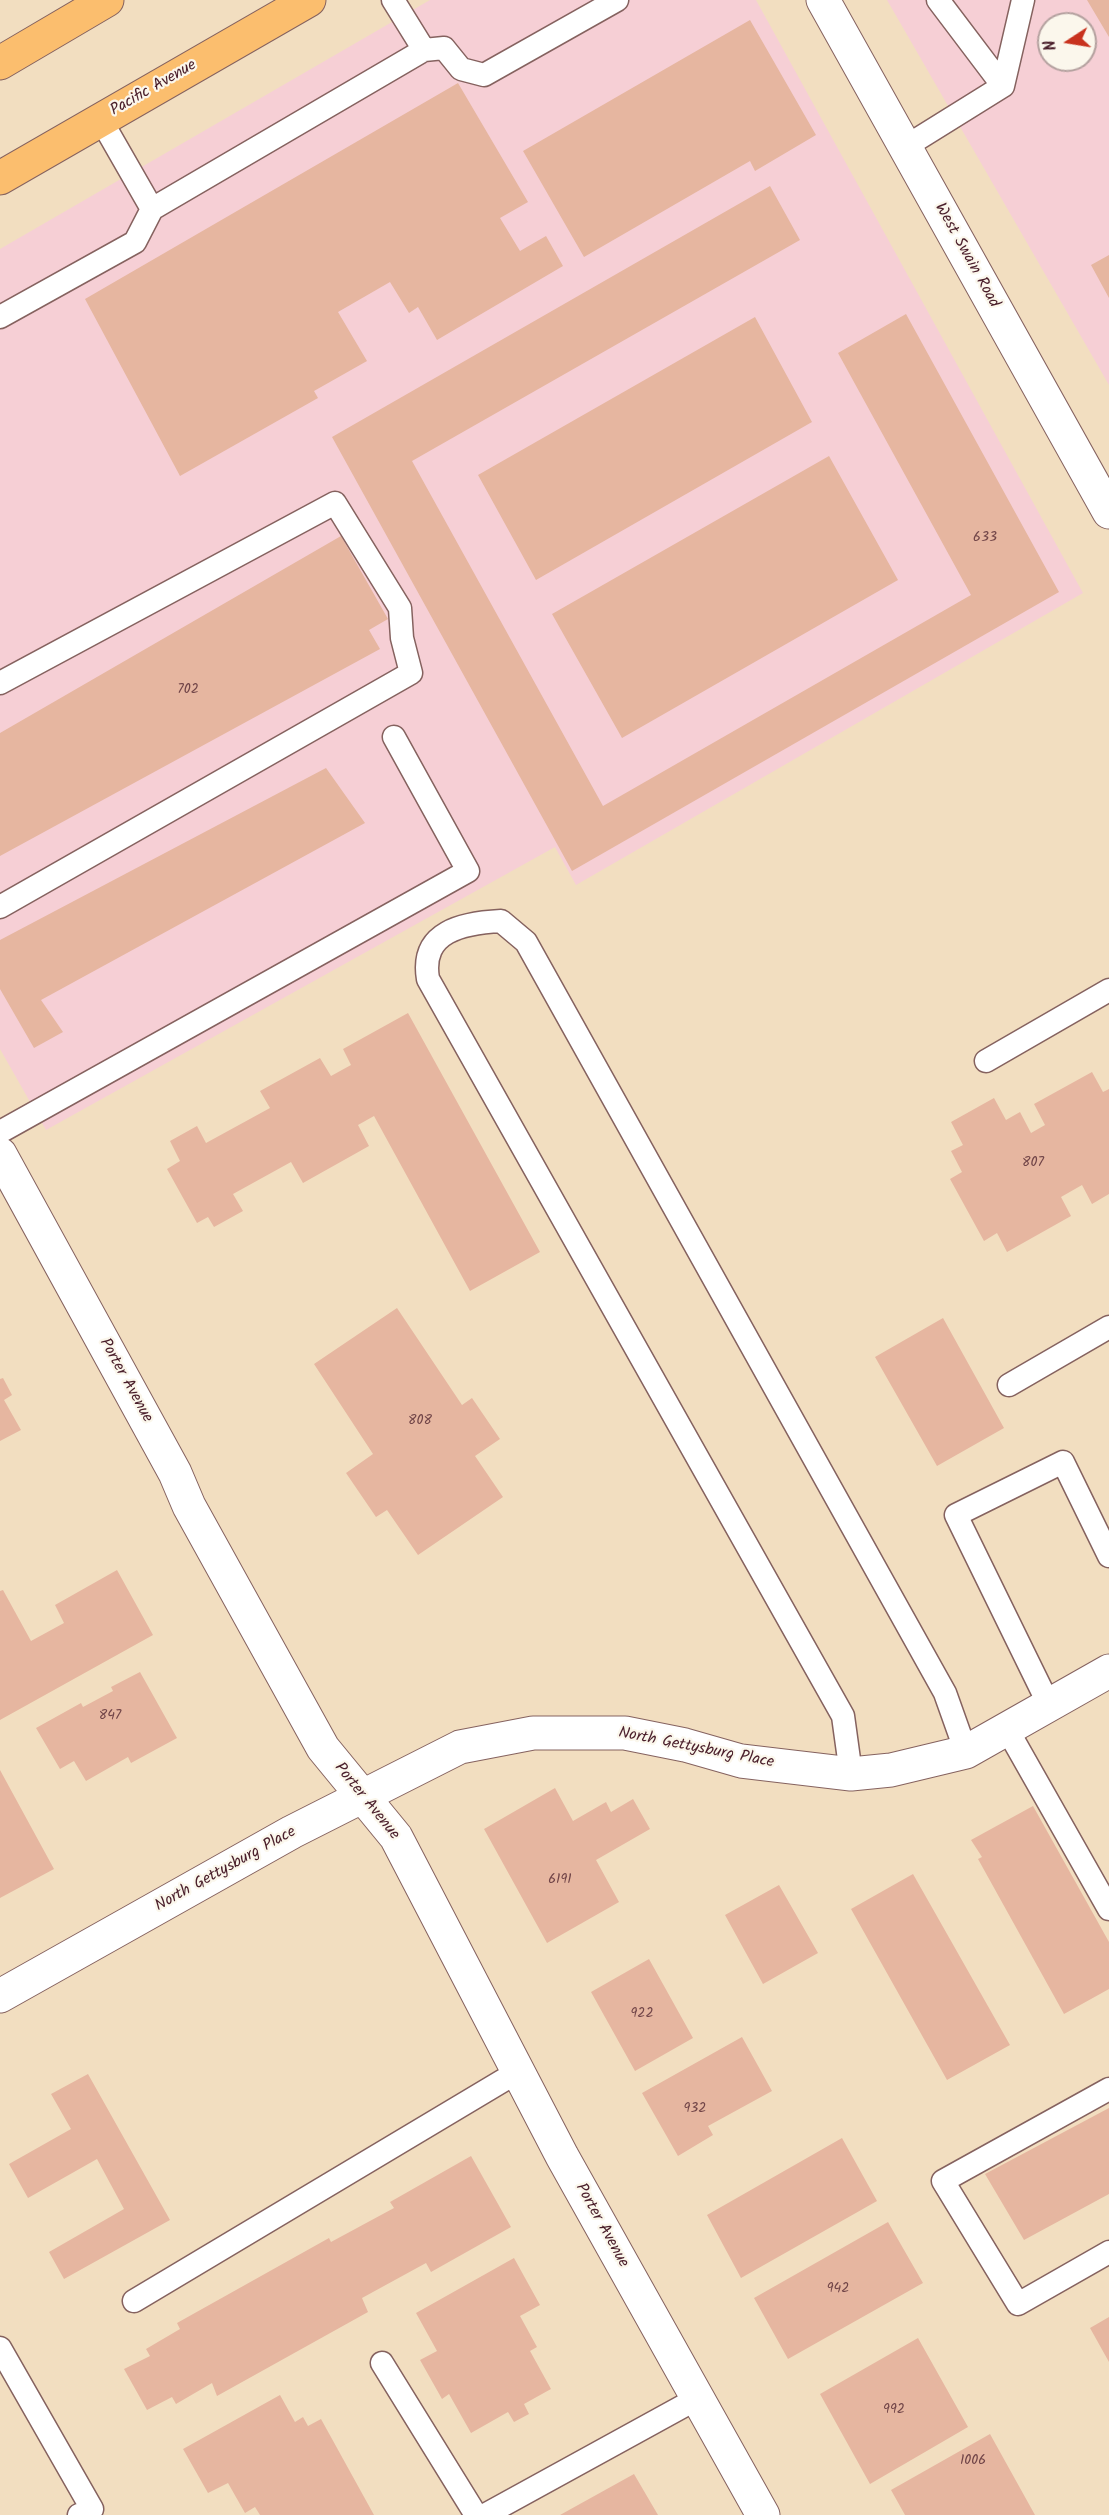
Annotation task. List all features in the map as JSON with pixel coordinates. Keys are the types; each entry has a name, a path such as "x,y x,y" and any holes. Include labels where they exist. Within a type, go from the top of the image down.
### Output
{"main road":[{"path":"0,63 108,0"},
{"name":"Pacific Avenue","path":"0,178 309,0"}],"street":[{"name":"West Swain Road","path":"824,0 1109,512"},
{"name":"Porter Avenue","path":"0,1154 175,1473 189,1506 323,1748 396,1838 562,2156 763,2515"},
{"name":"North Gettysburg Place","path":"0,1996 292,1832 460,1747 533,1733 625,1733 685,1745 741,1761 852,1774 891,1770 966,1752 1109,1671"}],"lane":[{"path":"393,0 424,50"},
{"path":"0,317 135,243 152,209 424,50 444,48 461,69 484,75 617,0"},
{"path":"938,0 1003,86"},
{"path":"905,147 1003,86 1023,0"},
{"path":"101,120 152,209"},
{"path":"0,683 335,504 400,608 402,638 411,673 0,907"},
{"path":"0,1132 468,871 394,737"},
{"path":"852,1774 843,1716 428,979 426,963 429,950 441,936 470,922 501,921 526,942 945,1693 966,1752"},
{"path":"986,1061 1109,990"},
{"path":"1009,1385 1109,1327"},
{"path":"1049,1705 956,1515 1063,1462 1109,1556"},
{"path":"1007,1729 1109,1909"},
{"path":"134,2301 519,2071"},
{"path":"1109,2089 943,2181 1018,2304 1109,2252"},
{"path":"0,2348 92,2509 79,2515"},
{"path":"382,2362 476,2515"},
{"path":"484,2515 698,2398"}],"shaded area":[{"path":"430,0 756,0 1083,593 576,885 555,847 46,1130 0,1049 0,249"},
{"path":"887,0 1109,0 1109,385"}],"building":[{"path":"1087,0 1109,0 1109,37 1097,17 1097,12 1094,12"},
{"path":"750,20 816,135 755,171 750,161 584,257 523,151"},
{"path":"458,83 528,202 500,218 520,251 546,236 563,266 437,340 418,307 409,313 390,282 338,312 367,361 314,391 318,398 180,476 85,299"},
{"path":"770,186 800,240 412,461 603,806 971,595 838,353 906,314 1059,592 572,871 332,437"},
{"path":"1109,255 1109,298 1091,265"},
{"path":"755,317 812,422 536,580 478,475"},
{"path":"829,456 898,580 622,738 552,614"},
{"path":"341,536 388,619 369,630 380,649 0,856 0,733"},
{"path":"326,768 365,823 41,1000 63,1032 34,1048 0,989 0,940"},
{"path":"408,1013 540,1252 470,1291 374,1116 358,1125 369,1146 303,1183 291,1162 233,1194 243,1211 214,1227 208,1217 197,1223 167,1169 180,1161 170,1141 197,1126 206,1143 270,1108 260,1091 320,1058 331,1076 351,1065 343,1049"},
{"path":"1092,1072 1103,1092 1109,1089 1109,1194 1092,1204 1082,1185 1061,1197 1071,1216 1007,1252 997,1233 984,1241 950,1179 962,1172 951,1151 963,1145 951,1122 994,1098 1006,1120 1020,1112 1031,1133 1045,1125 1034,1104"},
{"path":"397,1308 462,1405 472,1398 500,1439 475,1456 503,1497 418,1555 387,1510 376,1517 346,1473 373,1454 314,1364"},
{"path":"943,1318 1004,1428 937,1466 875,1357"},
{"path":"3,1378 12,1395 4,1400 21,1430 0,1441 0,1379"},
{"path":"117,1570 153,1635 0,1720 0,1591 3,1590 31,1641 64,1623 55,1605"},
{"path":"140,1672 177,1738 131,1763 128,1757 86,1781 74,1761 60,1769 36,1728 81,1703 83,1707 113,1691 111,1687"},
{"path":"0,1770 54,1869 0,1898"},
{"path":"555,1788 573,1821 606,1802 611,1812 633,1799 650,1829 596,1860 619,1902 547,1943 484,1829"},
{"path":"1033,1806 1109,1942 1109,1989 1064,2014 978,1859 982,1857 971,1840"},
{"path":"913,1874 1010,2045 947,2080 851,1909"},
{"path":"779,1885 818,1953 763,1984 725,1915"},
{"path":"649,1959 693,2038 635,2071 591,1992"},
{"path":"742,2037 772,2091 708,2126 713,2135 678,2156 642,2093"},
{"path":"88,2074 170,2220 64,2279 49,2252 124,2209 97,2159 28,2198 9,2164 71,2129 51,2094"},
{"path":"1109,2108 1109,2194 1024,2240 985,2174"},
{"path":"842,2138 877,2201 741,2278 707,2215"},
{"path":"471,2156 511,2227 431,2272 426,2263 362,2298 368,2312 217,2396 212,2383 176,2404 172,2397 147,2410 124,2369 150,2356 146,2349 180,2329 177,2323 329,2238 331,2242 394,2208 390,2202"},
{"path":"888,2222 923,2283 788,2359 754,2298"},
{"path":"514,2258 540,2305 520,2316 537,2347 530,2351 551,2389 524,2404 529,2414 514,2422 508,2412 471,2433 449,2394 442,2399 420,2360 437,2351 416,2313"},
{"path":"1109,2317 1109,2362 1090,2328"},
{"path":"918,2338 968,2427 870,2484 820,2394"},
{"path":"280,2395 295,2422 303,2417 308,2426 321,2419 374,2515 260,2515 255,2507 245,2513 228,2483 208,2493 183,2449"},
{"path":"990,2434 1035,2515 905,2515 891,2490"},
{"path":"634,2474 658,2515 560,2515"}]}
